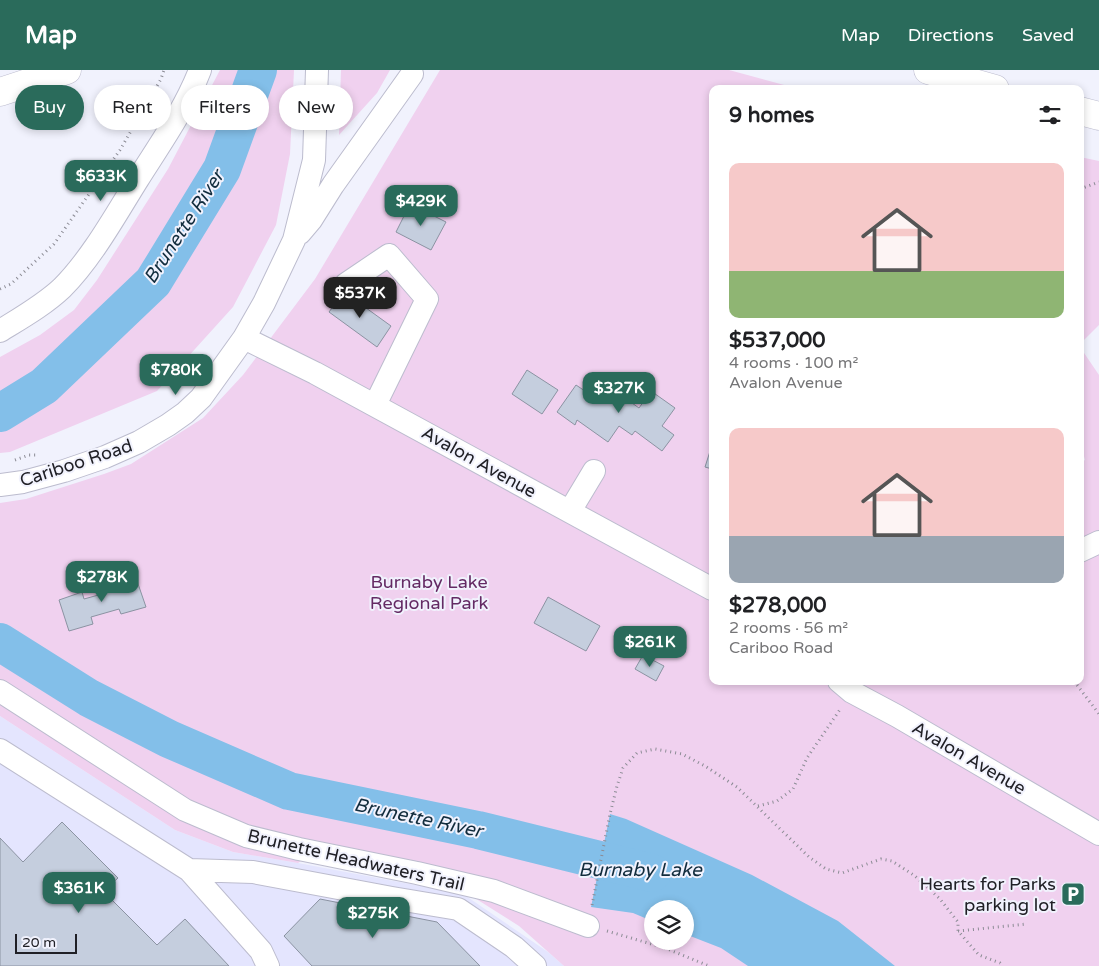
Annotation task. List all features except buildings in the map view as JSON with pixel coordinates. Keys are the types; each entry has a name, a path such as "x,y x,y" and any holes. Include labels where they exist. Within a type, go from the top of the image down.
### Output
{"main road":[{"path":"0,92 67,70"},
{"path":"928,70 981,85"},
{"path":"1084,112 1099,116"}],"street":[{"path":"0,331 38,307 62,288 82,264 100,240 169,129 200,70"},
{"name":"Cariboo Road","path":"0,485 23,482 105,457 139,442 168,425 201,398 244,338 264,303 294,240 314,160 317,70"},
{"path":"294,240 311,220 332,185 412,74"},
{"path":"346,284 389,255 427,299 375,405"},
{"name":"Avalon Avenue","path":"244,338 316,373 709,587"},
{"path":"570,511 594,471"},
{"path":"1084,548 1099,542"},
{"name":"Avalon Avenue","path":"845,686 1099,834"},
{"name":"Brunette Headwaters Trail","path":"0,691 185,810 246,836 417,873 590,916"},
{"path":"0,750 188,870 261,951 268,966"},
{"path":"188,870 253,872 458,909 514,947 535,966"}],"path":[{"path":"0,289 11,284 54,244 120,150 161,79 164,70"},
{"path":"1084,188 1099,182"},
{"path":"13,460 29,455 42,455"},
{"path":"1077,685 1099,714"},
{"path":"758,806 777,801 793,789 845,686"},
{"path":"709,966 590,916 617,786 623,768 637,753 655,749 682,754 705,766 737,787 809,857 826,868 842,873 881,859 892,861 915,876 940,900 958,922 958,931 979,956 1000,963 1003,966"},
{"path":"958,931 1027,924"}],"shaded area":[{"path":"0,716 175,830 233,852 463,894 548,952 564,966 0,966"}],"green space":[{"path":"220,70 294,70 293,85 279,85 279,130 291,130 290,154 276,225 233,307 157,391 10,452 0,453 0,357 40,335 74,310 97,280 168,169 188,130 269,130 269,85 212,85"},
{"path":"341,70 390,70 377,93 353,120 353,85 341,85"},
{"name":"Burnaby Lake Regional Park","path":"440,70 729,70 784,85 709,85 709,685 1084,685 1084,353 1099,375 1099,966 564,966 519,926 462,890 301,861 298,863 233,852 175,830 0,716 0,503 26,499 131,464 203,418 243,375 315,279"},
{"path":"1084,158 1099,161 1099,325 1084,340"}],"water":[{"name":"Burnaby Lake","path":"610,814 626,819 752,875 838,921 895,966 748,966 721,948 694,938 694,900 644,900 644,918 633,913 591,907"}],"waterway":[{"name":"Brunette River","path":"0,413 44,386 153,282 222,169 258,70"},
{"name":"Brunette River","path":"0,642 89,698 169,739 289,791 478,830 652,873"}],"place":[{"name":"Hearts for Parks parking lot","path":"1073,894"}]}
